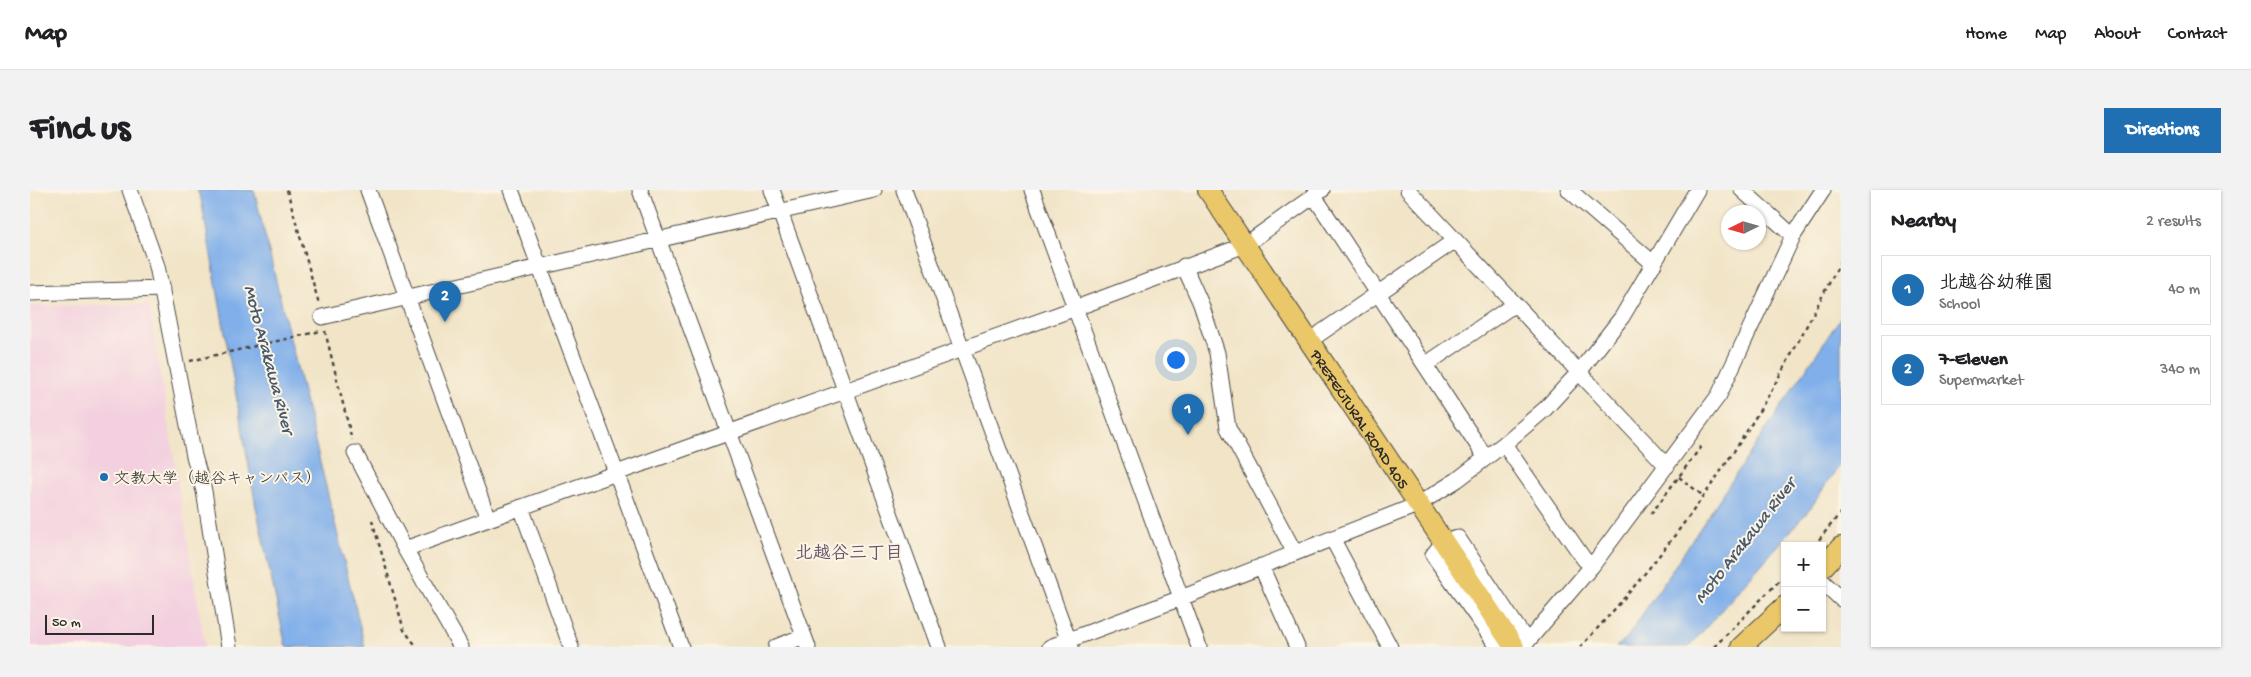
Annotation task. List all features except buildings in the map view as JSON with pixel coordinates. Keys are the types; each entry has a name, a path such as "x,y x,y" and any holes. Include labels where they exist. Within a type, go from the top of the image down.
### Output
{"main road":[{"name":"PREFECTURAL ROAD 405","path":"1208,190 1417,505 1514,647"},
{"path":"1826,564 1841,547"},
{"path":"1741,647 1781,610"}],"street":[{"path":"130,190 151,244 162,289 194,456 204,491 229,647"},
{"path":"368,190 488,519"},
{"path":"511,190 681,647"},
{"path":"640,190 806,641 776,647"},
{"path":"772,190 939,647"},
{"path":"322,324 407,297 874,190"},
{"path":"904,190 1069,644"},
{"path":"1032,190 1199,647"},
{"path":"1408,190 1667,466"},
{"path":"1569,190 1654,264"},
{"path":"1050,647 1069,644 1417,505 1457,480 1504,444 1544,409 1579,372 1622,317 1697,190"},
{"path":"1742,190 1793,236"},
{"path":"1498,647 1433,556 1443,542 1458,538 1527,642 1592,566 1719,395 1793,236 1823,190"},
{"path":"405,549 1076,308 1184,266 1245,245 1318,193 1378,294 1486,458"},
{"path":"1309,342 1454,241"},
{"path":"1184,266 1201,304 1217,353 1228,428 1295,553"},
{"path":"30,294 162,289"},
{"path":"1425,366 1515,304"},
{"path":"1504,444 1584,559 1592,566"},
{"path":"355,453 405,549 461,647"},
{"path":"521,507 570,647"},
{"path":"1332,538 1390,647"},
{"path":"1261,566 1297,647"},
{"path":"1826,585 1841,599"}],"path":[{"path":"287,190 355,453"},
{"path":"1580,647 1613,613 1702,495 1755,418 1841,261"},
{"path":"190,361 322,324"},
{"path":"1679,477 1702,495"},
{"path":"1817,542 1841,512"},
{"path":"371,515 404,630 417,647"},
{"path":"1714,647 1781,579"}],"shaded area":[{"name":"文教大学（越谷キャンパス）","path":"149,305 205,647 30,647 30,306"}],"water":[{"name":"Moto Arakawa River","path":"197,190 254,190 365,647 286,647 256,507 201,199"},
{"name":"Moto Arakawa River","path":"1841,317 1841,462 1810,509 1689,647 1616,647 1626,639"}],"place":[{"name":"7-Eleven","path":"445,322"},
{"name":"北越谷幼稚園","path":"1188,435"},
{"name":"文教大学（越谷キャンパス）","path":"104,477"}],"district":[{"name":"北越谷三丁目","path":"849,552"}]}
